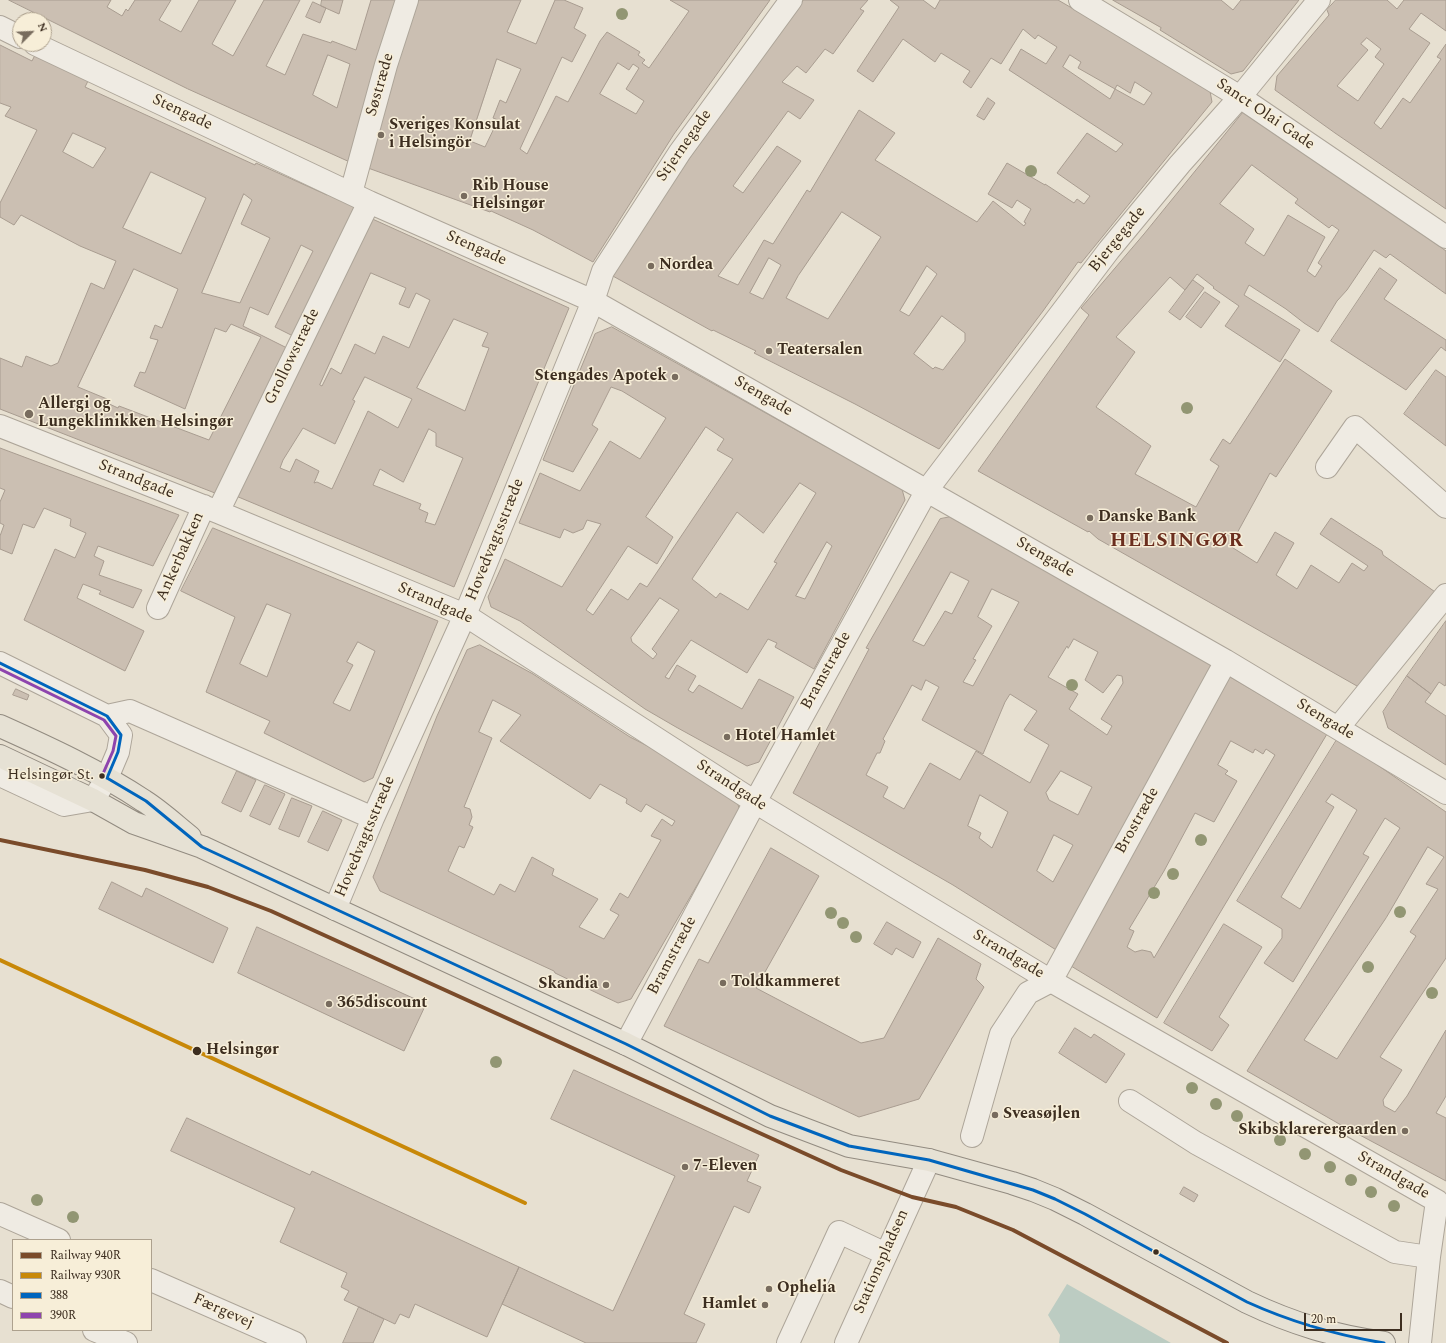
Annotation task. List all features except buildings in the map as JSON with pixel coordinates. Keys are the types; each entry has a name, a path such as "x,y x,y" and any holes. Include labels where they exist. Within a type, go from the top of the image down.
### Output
{"main road":[{"path":"0,726 107,778 146,801 202,847"},
{"path":"0,756 93,800 134,823 202,847 626,1044 770,1116 849,1146 928,1160 1012,1183 1055,1199 1085,1214 1247,1302 1272,1314 1320,1331 1384,1343"}],"street":[{"name":"Søstræde","path":"360,198 386,65 407,0"},
{"name":"Stjernegade","path":"593,301 603,271 680,152 791,0"},
{"name":"Sanct Olai Gade","path":"1080,0 1240,97 1446,237"},
{"name":"Bjergegade","path":"927,490 1109,250 1180,164 1240,97 1320,0"},
{"path":"0,27 12,33"},
{"name":"Stengade","path":"46,53 360,198 593,301 1226,661 1446,793"},
{"name":"Grollowstræde","path":"211,509 360,198"},
{"name":"Hovedvagtsstræde","path":"335,909 373,818 465,615 593,301"},
{"name":"Strandgade","path":"0,426 211,509 465,615 755,802 1051,981 1437,1201 1429,1257"},
{"path":"1327,467 1355,427 1446,507"},
{"name":"Bramstræde","path":"626,1044 755,802 927,490"},
{"name":"Ankerbakken","path":"158,608 211,509"},
{"path":"1338,728 1446,595"},
{"name":"Brostræde","path":"1051,981 1226,661"},
{"path":"0,664 108,716 121,735 118,752 107,778 93,800 64,805 0,775"},
{"path":"108,716 130,711 373,818"},
{"path":"972,1136 1001,1034 1028,993 1051,981"},
{"path":"1130,1101 1196,1143 1395,1252 1429,1257 1420,1343"},
{"name":"Stationspladsen","path":"846,1343 928,1160"},
{"path":"0,1214 57,1239"},
{"path":"788,1343 839,1232 886,1254"},
{"name":"Færgevej","path":"152,1280 295,1343"},
{"path":"0,1292 12,1297"},
{"path":"96,1331 126,1343"}],"shaded area":[{"path":"1067,1284 1171,1343 1059,1343 1060,1335 1048,1315"}],"rail line":[{"name":"940R","path":"0,840 145,870 208,887 271,911 841,1170 912,1197 956,1207 1013,1230 1227,1343"},
{"name":"930R","path":"0,960 525,1203"}],"transit line":[{"name":"388","path":"0,663 107,716 121,735 118,752 107,778"},
{"name":"390R","path":"0,669 104,720 116,736 113,751 102,776"},
{"name":"388","path":"107,778 146,801 202,847 626,1044 770,1116 849,1146 929,1160 1033,1190 1085,1214 1247,1302 1297,1322 1349,1336 1384,1343"}],"place":[{"name":"Sveriges Konsulat i Helsingör","path":"381,135"},
{"name":"Rib House Helsingør","path":"464,196"},
{"name":"Nordea","path":"651,266"},
{"name":"Teatersalen","path":"769,351"},
{"name":"Stengades Apotek","path":"675,377"},
{"name":"Allergi og Lungeklinikken Helsingør","path":"29,414"},
{"name":"Danske Bank","path":"1090,518"},
{"name":"Hotel Hamlet","path":"727,737"},
{"name":"Helsingør St.","path":"102,776"},
{"name":"Toldkammeret","path":"723,983"},
{"name":"Skandia","path":"606,985"},
{"name":"365discount","path":"329,1004"},
{"name":"Helsingør","path":"197,1051"},
{"name":"Sveasøjlen","path":"995,1115"},
{"name":"Skibsklarerergaarden","path":"1405,1131"},
{"name":"7-Eleven","path":"685,1167"},
{"name":"Ophelia","path":"769,1289"},
{"name":"Hamlet","path":"765,1305"}],"district":[{"name":"HELSINGØR","path":"1177,542"}]}
